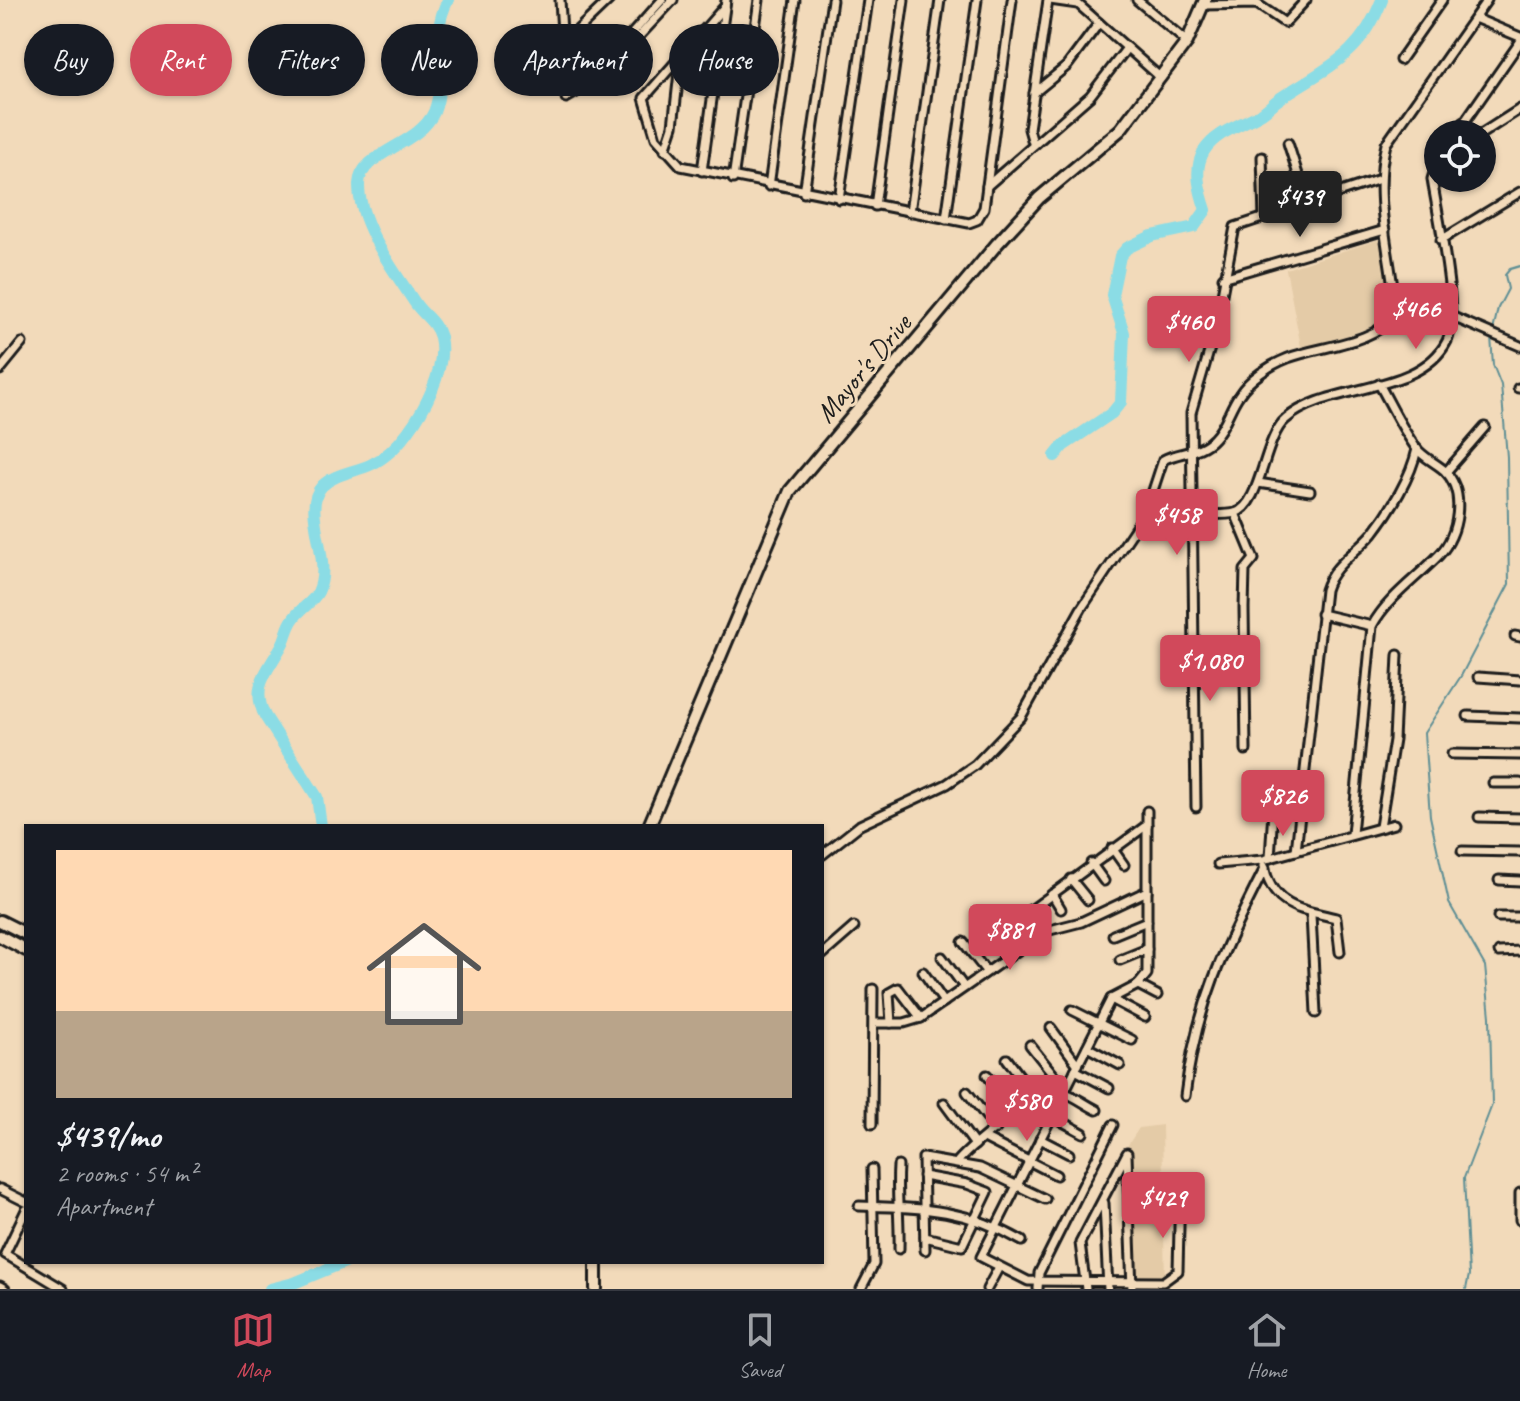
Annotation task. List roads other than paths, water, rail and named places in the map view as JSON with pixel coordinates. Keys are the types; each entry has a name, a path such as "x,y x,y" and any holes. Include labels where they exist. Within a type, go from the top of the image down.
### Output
{"street":[{"path":"560,0 560,24"},
{"path":"584,24 609,0"},
{"path":"640,24 662,0"},
{"path":"651,24 673,0"},
{"path":"733,179 759,0"},
{"path":"769,186 795,0"},
{"path":"804,193 832,0"},
{"path":"839,199 868,0"},
{"path":"875,206 904,0"},
{"path":"910,212 940,0"},
{"path":"946,219 977,0"},
{"path":"669,69 644,98 656,138 681,166 733,179 969,223 977,220 984,208 1012,0"},
{"path":"1033,143 1029,129 1049,0 1078,4 1161,78"},
{"path":"1137,0 1187,42"},
{"path":"1204,3 1257,4 1285,23 1306,0"},
{"path":"1400,60 1442,0"},
{"path":"824,853 860,825 947,784 1000,741 1021,717 1081,609 1146,512 1163,460 1190,453 1213,440 1239,394 1259,374 1288,358 1342,343 1390,322 1396,314 1380,179 1386,144 1477,19 1487,0"},
{"path":"702,171 725,3"},
{"path":"707,24 725,3"},
{"name":"Mayor's Drive","path":"650,824 790,491 1039,198 1111,141 1187,42 1204,3"},
{"path":"1466,120 1520,40 1477,19"},
{"path":"1034,93 1067,66 1099,23"},
{"path":"987,186 1090,96 1127,48"},
{"path":"665,150 673,126 676,96"},
{"path":"1496,124 1520,109"},
{"path":"1288,143 1307,203"},
{"path":"1262,157 1264,217"},
{"path":"1196,807 1191,413 1215,331 1235,227 1380,179"},
{"path":"1192,514 1235,513 1241,509 1258,483 1269,444 1284,420 1317,401 1403,376 1435,355 1447,342 1453,317 1434,192"},
{"path":"1441,240 1520,192"},
{"path":"1223,278 1385,230"},
{"path":"1453,317 1520,346"},
{"path":"0,370 22,343"},
{"path":"1352,834 1372,626 1384,609 1450,540 1457,497 1446,472 1417,449 1379,384"},
{"path":"1446,472 1485,427"},
{"path":"1296,851 1321,614 1329,574 1374,531 1410,471 1417,449"},
{"path":"1258,483 1310,491"},
{"path":"1235,513 1254,559 1245,570 1246,750"},
{"path":"1321,614 1372,626"},
{"path":"1380,827 1394,740 1398,655"},
{"path":"1478,677 1520,680"},
{"path":"1468,716 1520,718"},
{"path":"1452,754 1520,755"},
{"path":"1493,783 1520,783"},
{"path":"1273,810 1266,862 1270,886 1288,903 1311,915 1336,918 1340,952"},
{"path":"1147,811 1147,974 1138,985 1111,999 981,1257 1038,1285 1132,1286 1163,1282 1178,1271 1180,1184"},
{"path":"1479,817 1520,818"},
{"path":"1218,864 1266,862 1394,824"},
{"path":"994,937 1091,863 1147,825"},
{"path":"1112,848 1124,865"},
{"path":"1462,851 1520,852"},
{"path":"1185,1096 1192,1042 1200,1012 1226,945 1266,862"},
{"path":"1091,863 1104,881"},
{"path":"1071,879 1088,900"},
{"path":"1499,880 1520,881"},
{"path":"874,1023 921,1018 1046,931 1081,922 1147,891"},
{"path":"1052,894 1061,909"},
{"path":"1030,910 1046,931"},
{"path":"1311,915 1316,1013"},
{"path":"1498,917 1520,917"},
{"path":"0,921 24,933"},
{"path":"1113,935 1147,921"},
{"path":"988,926 1005,957"},
{"path":"824,953 854,927"},
{"path":"0,936 24,949"},
{"path":"963,942 986,971"},
{"path":"1120,960 1147,949"},
{"path":"1499,952 1520,951"},
{"path":"942,957 964,987"},
{"path":"923,972 944,1002"},
{"path":"1138,985 1157,995"},
{"path":"891,1023 889,993 898,988 921,1018"},
{"path":"872,1124 873,989"},
{"path":"1111,999 1145,1017"},
{"path":"1072,1010 1132,1040"},
{"path":"1051,1028 1076,1068 1109,1088"},
{"path":"1030,1045 1065,1091 1097,1110"},
{"path":"1087,1047 1120,1065"},
{"path":"1007,1059 1037,1099"},
{"path":"987,1075 1017,1114"},
{"path":"958,1161 1037,1099 1048,1093 1065,1091"},
{"path":"967,1092 996,1129"},
{"path":"944,1103 975,1145"},
{"path":"1052,1116 1083,1133"},
{"path":"1038,1285 1039,1273 1113,1125"},
{"path":"984,1138 1056,1175"},
{"path":"1040,1139 1069,1154"},
{"path":"1086,1285 1080,1243 1127,1153 1132,1286"},
{"path":"925,1250 923,1158 958,1161 1017,1183 1045,1199"},
{"path":"898,1166 899,1249"},
{"path":"861,1289 874,1264 872,1169"},
{"path":"923,1176 986,1190 988,1195 962,1246 925,1237"},
{"path":"0,1189 24,1201"},
{"path":"1520,1193 1520,1220"},
{"path":"1104,1202 1108,1285"},
{"path":"859,1206 923,1207 960,1213 996,1226 1022,1241"},
{"path":"24,1214 5,1254 63,1289"},
{"path":"596,1264 596,1289"},
{"path":"987,1289 999,1267"},
{"path":"0,1286 5,1289"}],"waterway":[{"path":"321,824 317,797 265,716 259,696 260,687 292,621 316,596 322,579 314,508 316,496 327,482 372,464 400,442 422,411 439,371 441,350 438,332 379,247 365,215 359,184 369,164 416,133 427,124 434,112 440,84 439,29 448,0"},
{"path":"1055,456 1063,446 1112,413 1121,402 1124,333 1112,295 1120,256 1127,248 1152,236 1194,227 1206,210 1198,173 1201,158 1209,144 1340,60 1363,36 1382,0"},
{"path":"1493,331 1498,308 1508,289 1505,275 1510,269 1520,266"},
{"path":"1466,1289 1469,1275 1464,1178 1492,1105 1490,1017 1485,966 1449,903 1430,816 1424,733 1461,676 1509,584 1507,457 1501,385 1493,365 1491,337"},
{"path":"270,1289 294,1283 340,1264"}]}
